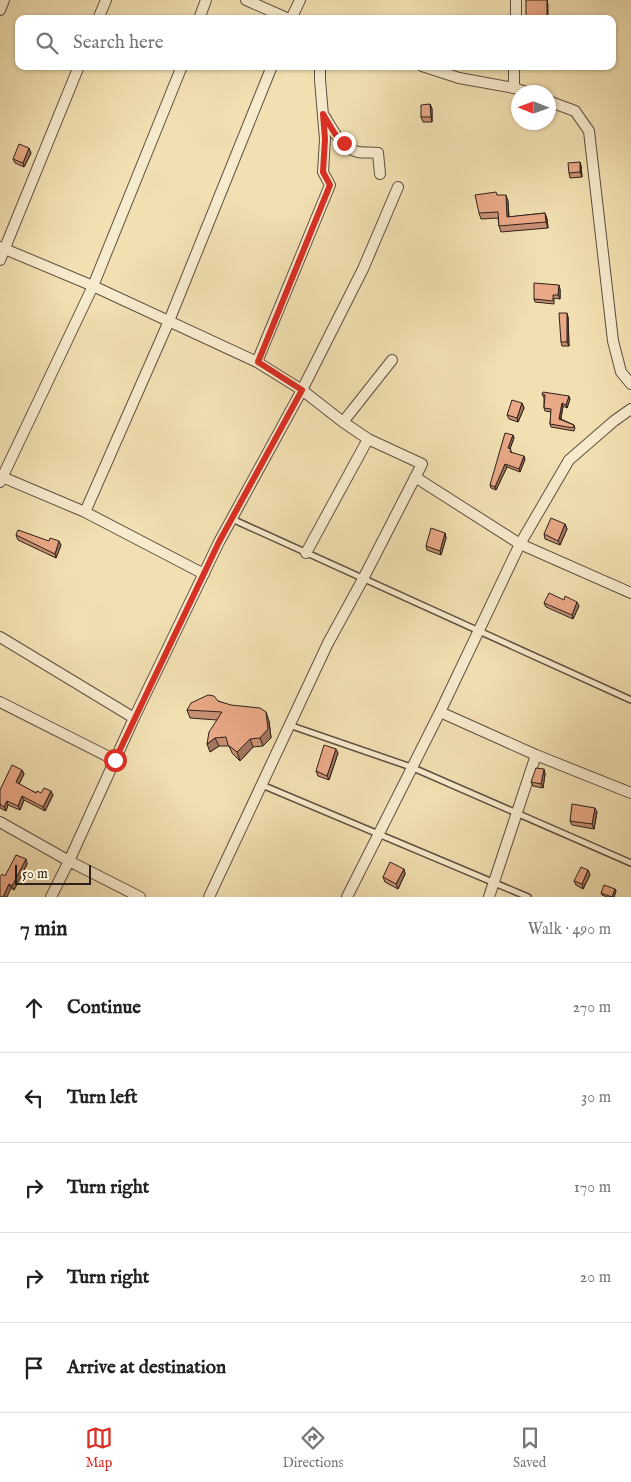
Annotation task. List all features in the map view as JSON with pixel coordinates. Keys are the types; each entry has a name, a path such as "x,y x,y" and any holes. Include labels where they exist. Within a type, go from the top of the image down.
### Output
{"street":[{"path":"0,10 4,0"},
{"path":"100,15 106,0"},
{"path":"200,15 206,0"},
{"path":"246,0 281,15"},
{"path":"292,15 300,0"},
{"path":"516,0 516,15"},
{"path":"0,260 2,248 77,70"},
{"path":"180,70 92,286 1,478 85,512 204,574"},
{"path":"85,512 169,321 270,70"},
{"path":"258,362 330,185 323,172 325,139 320,70"},
{"path":"434,70 459,78 511,87"},
{"path":"514,70 514,85"},
{"path":"556,104 575,111 589,131 613,342 621,372 631,384"},
{"path":"323,114 335,134 356,152 378,153 380,174"},
{"path":"51,897 134,718 204,574 302,390 363,269 398,187"},
{"path":"2,248 92,286 258,362 302,390 368,439 422,464 328,643 209,897"},
{"path":"343,422 392,360"},
{"path":"346,897 440,712 520,544 569,460 631,409"},
{"path":"306,553 368,439"},
{"path":"416,477 520,544 631,593"},
{"path":"0,637 134,718"},
{"path":"0,702 115,760"},
{"path":"440,712 536,755 631,793"},
{"path":"488,897 536,755"},
{"path":"0,822 69,861 140,897"}],"lane":[{"path":"232,519 631,700"},
{"path":"288,725 411,768 631,863"},
{"path":"261,785 528,897"}],"building":[{"path":"526,0 547,0 547,15 526,15"},
{"path":"430,104 431,117 421,117 421,105"},
{"path":"19,144 29,148 23,163 13,159"},
{"path":"580,162 580,172 569,173 568,163"},
{"path":"496,192 497,195 506,195 507,217 545,213 546,222 499,226 498,212 479,213 475,195"},
{"path":"534,283 559,285 558,295 553,295 553,301 534,299"},
{"path":"559,313 567,313 567,342 561,342"},
{"path":"543,392 569,396 566,405 562,403 559,419 574,425 573,428 550,424 551,409 544,408 545,395 542,394"},
{"path":"512,400 522,403 517,418 507,415"},
{"path":"505,433 513,435 508,448 511,449 510,452 524,456 519,469 505,464 495,487 490,485"},
{"path":"551,518 565,524 558,541 544,534"},
{"path":"431,528 445,533 440,551 426,546"},
{"path":"18,530 49,541 50,538 59,541 55,554 16,535"},
{"path":"549,593 564,600 565,596 577,602 572,615 544,603"},
{"path":"208,695 214,696 218,701 231,705 260,708 266,712 268,729 260,738 250,739 237,752 228,745 226,737 215,738 207,744 209,732 222,712 187,710 191,703"},
{"path":"324,745 336,749 327,776 316,771"},
{"path":"12,765 22,770 16,782 36,793 37,791 41,793 44,788 51,791 43,807 22,796 18,806 7,801 4,807 0,804 0,790"},
{"path":"536,768 544,769 541,784 531,782"},
{"path":"572,804 595,808 592,824 570,821"},
{"path":"16,855 26,859 12,886 9,884 3,897 0,897 0,877 2,874 5,876"},
{"path":"390,862 404,869 396,884 383,877"},
{"path":"581,867 588,870 582,884 574,881"},
{"path":"604,885 615,889 612,897 601,893"}],"route":[{"path":"115,760 219,542 302,390 258,362 330,185 323,172 325,139 323,114 335,134 344,143"}]}
